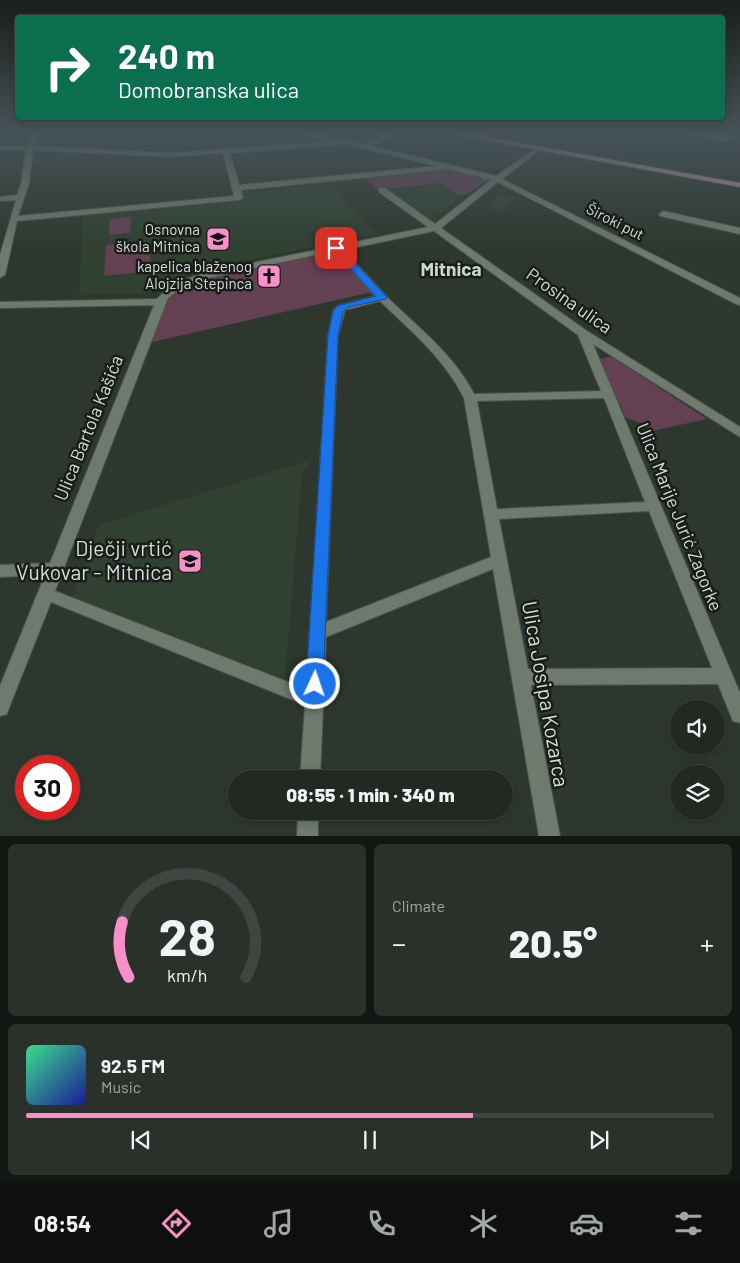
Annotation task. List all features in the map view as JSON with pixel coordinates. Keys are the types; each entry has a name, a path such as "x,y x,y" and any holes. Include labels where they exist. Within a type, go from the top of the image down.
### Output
{"main road":[{"path":"675,173 740,185"}],"street":[{"path":"0,275 13,219 27,173"},
{"path":"13,219 239,198 233,173"},
{"path":"237,188 396,173"},
{"name":"Široki put","path":"472,173 496,179 536,197 738,299"},
{"path":"434,228 504,173"},
{"name":"Prosina ulica","path":"382,190 583,333 740,433"},
{"path":"0,199 20,198"},
{"path":"663,214 740,231"},
{"name":"Ulica Bartola Kašića","path":"0,708 57,569 75,516 160,302 173,288 192,279 434,228"},
{"name":"Ulica Josipa Kozarca","path":"336,248 382,297 441,353 462,378 470,398 550,836"},
{"path":"310,770 331,366 335,328 338,312 341,308 346,305 382,297"},
{"path":"0,305 160,302"},
{"name":"Ulica Marije Jurić Zagorke","path":"583,333 740,715"},
{"path":"470,398 609,394"},
{"path":"490,514 654,506"},
{"path":"317,634 499,560"},
{"path":"0,571 57,569"},
{"path":"47,594 314,701"},
{"path":"521,678 724,676"},
{"path":"307,836 308,820"}],"shaded area":[{"path":"409,173 461,173 486,179 487,181 467,194 459,195 440,183 378,190 365,178"},
{"path":"441,183 455,194 461,196 440,214 427,219 387,188"},
{"name":"Osnovna škola Mitnica","path":"331,184 378,234 189,272 150,293 79,295 83,215 244,201 242,193"},
{"path":"499,194 516,197 504,213 486,210"},
{"path":"131,217 130,233 109,235 110,219"},
{"path":"149,241 151,271 104,276 106,245"},
{"path":"323,252 335,252 372,292 148,343 167,298 177,288 195,280"},
{"path":"614,358 707,419 652,431 641,423 626,418 600,361 600,359"},
{"name":"Dječji vrtić Vukovar - Mitnica","path":"310,460 302,473 285,679 73,597 99,525"}],"place":[{"name":"Osnovna škola Mitnica","path":"218,239"},
{"name":"kapelica blaženog Alojzija Stepinca","path":"269,276"},
{"name":"Dječji vrtić Vukovar - Mitnica","path":"190,561"}],"district":[{"name":"Mitnica","path":"451,269"}],"route":[{"path":"315,684 333,336 338,312 341,308 346,305 382,297 336,248"}]}
